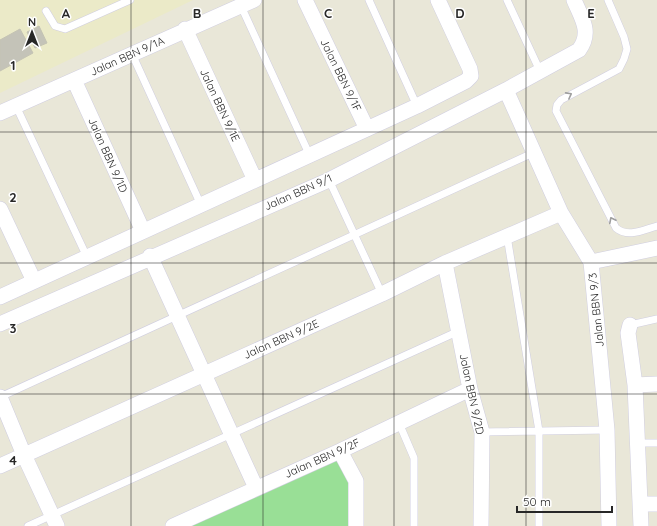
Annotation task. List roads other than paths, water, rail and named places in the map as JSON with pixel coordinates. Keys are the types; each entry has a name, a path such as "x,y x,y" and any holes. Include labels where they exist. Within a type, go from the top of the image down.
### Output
{"street":[{"name":"Jalan BBN 9/1F","path":"305,0 367,129"},
{"path":"0,298 143,231 310,156 417,106 466,81 471,76 470,69 438,0"},
{"name":"Jalan BBN 9/1","path":"0,324 150,256 329,180 506,90 579,50 585,41 586,30 574,0"},
{"name":"Jalan BBN 9/1A","path":"0,113 185,29 247,3"},
{"name":"Jalan BBN 9/1E","path":"185,29 256,180"},
{"name":"Jalan BBN 9/1D","path":"74,80 143,231"},
{"name":"Jalan BBN 9/3","path":"506,90 562,213 591,262 607,430 610,526"},
{"path":"0,209 34,282"},
{"name":"Jalan BBN 9/2E","path":"0,466 382,294 446,263 562,213"},
{"path":"591,262 657,248"},
{"path":"150,256 256,488"},
{"name":"Jalan BBN 9/2D","path":"446,263 470,389 482,432 482,526"},
{"path":"630,325 628,333 635,385 641,526"},
{"path":"635,385 657,384"},
{"name":"Jalan BBN 9/2F","path":"173,526 340,451 470,389"},
{"path":"0,397 54,521"},
{"path":"340,451 356,480 356,526"},
{"path":"640,504 657,504"}],"lane":[{"path":"46,11 55,26 65,29 130,0"},
{"path":"369,0 417,106"},
{"path":"507,0 540,71"},
{"path":"608,0 624,37 627,49 624,60 619,69 561,100 557,105 556,111 616,228 622,233 629,234 657,226"},
{"path":"247,3 310,156"},
{"path":"132,54 200,205"},
{"path":"16,106 87,257"},
{"path":"0,397 535,152"},
{"path":"329,180 382,294"},
{"path":"506,236 539,431 539,526"},
{"path":"630,325 657,318"},
{"path":"28,526 54,521 231,433 459,331"},
{"path":"399,423 414,458 414,526"},
{"path":"482,432 607,430"},
{"path":"638,443 657,443"}]}
